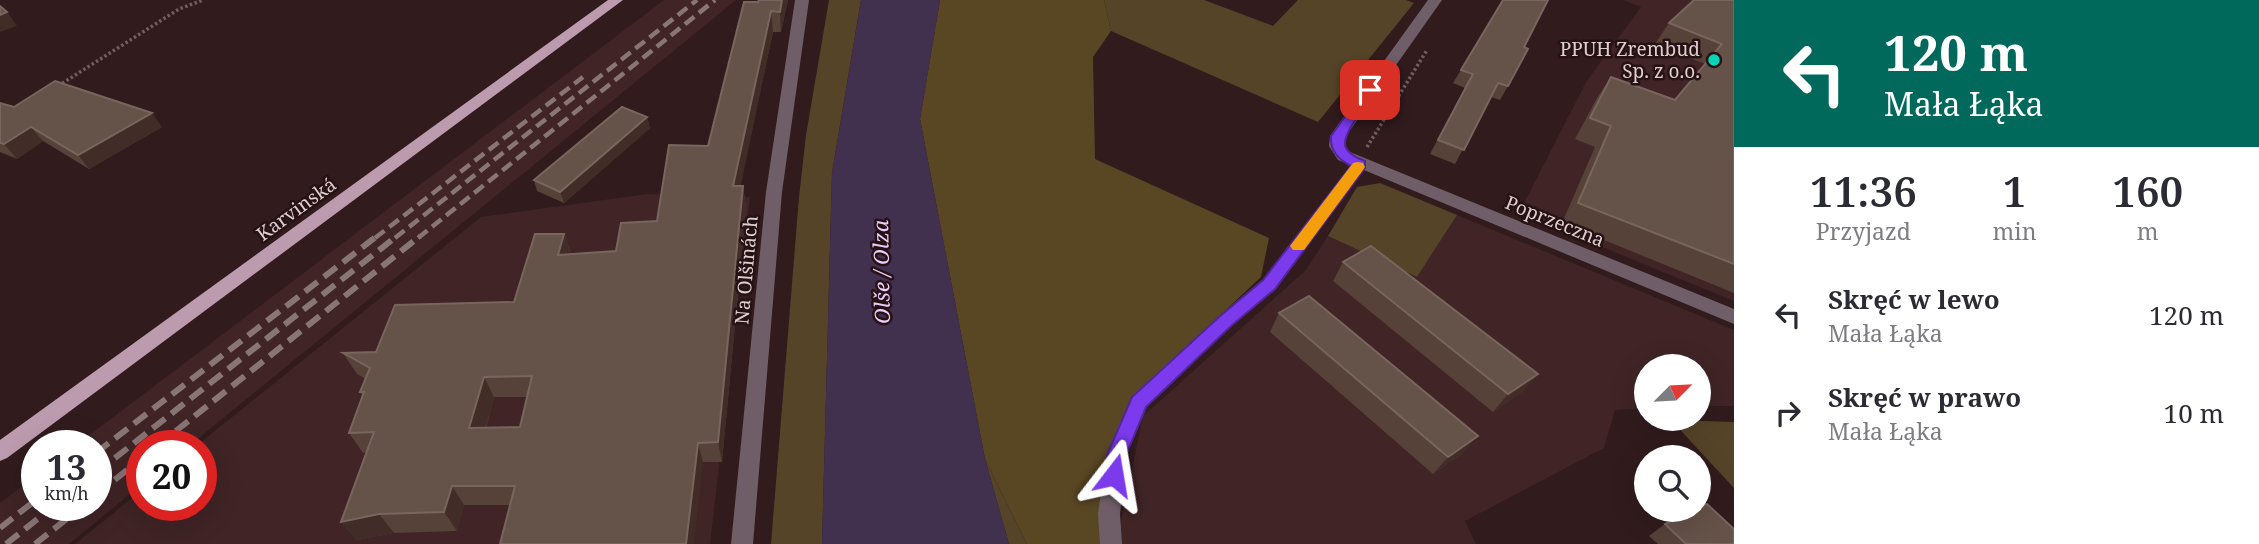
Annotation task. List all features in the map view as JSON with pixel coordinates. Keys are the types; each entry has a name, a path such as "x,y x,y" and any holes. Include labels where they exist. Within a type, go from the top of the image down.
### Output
{"main road":[{"name":"Karvinská","path":"0,452 616,0"}],"street":[{"name":"Na Olšinách","path":"742,544 774,192 802,0"},
{"path":"1111,544 1109,513 1116,455 1139,402 1225,321 1269,285 1365,161 1344,156 1337,146 1338,136 1435,0"},
{"name":"Poprzeczna","path":"1365,161 1734,317"}],"path":[{"path":"55,88 179,9 203,0"},
{"path":"1365,161 1365,151 1430,45"}],"shaded area":[{"path":"664,0 736,0 209,430 126,430 126,497 112,509 112,430 96,430"},
{"path":"829,0 861,0 832,173 822,544 771,544 799,197 806,135"},
{"path":"940,0 1104,0 1111,31 1093,57 1095,159 1269,238 1261,277 1135,395 1101,470 1102,544 1027,544 985,459 920,119"},
{"path":"1104,0 1204,0 1273,26 1298,0 1406,0 1414,3 1318,122 1111,31"},
{"path":"1623,0 1734,0 1734,301 1519,213 1586,82 1641,7"},
{"path":"1380,183 1457,215 1417,277 1328,236 1357,187"},
{"path":"647,194 750,197 710,544 75,544 104,521 112,521 112,514 126,503 126,521 217,521 216,430 481,217"},
{"path":"1457,215 1734,330 1734,406 1712,406 1712,354 1634,354 1634,409 1615,410 1604,448 1465,521 1476,544 1122,544 1119,531 1143,416 1306,270 1328,236 1417,277"},
{"path":"1712,421 1734,422 1734,488 1711,463 1711,445 1694,445 1681,431 1711,431"},
{"path":"985,459 1027,544 1009,544"},
{"path":"21,487 21,521 97,521 69,544 0,544 0,503"}],"water":[{"name":"Olše / Olza","path":"861,0 940,0 920,119 985,459 1009,544 822,544 832,173"}],"building":[{"path":"782,0 780,12 771,11 733,186 743,186 718,442 698,443 686,544 500,544 515,486 452,486 444,512 379,514 341,522 374,432 349,433 364,392 360,392 370,368 343,353 376,352 395,305 514,302 535,234 564,234 558,255 616,251 621,223 657,221 669,145 708,146 744,2","holes":["532,376 520,427 469,428 484,377"]},
{"path":"1503,0 1548,0 1524,47 1528,49 1508,86 1498,83 1464,150 1438,140 1473,74 1461,70"},
{"path":"1694,0 1734,0 1734,264 1578,203 1611,126 1590,118 1611,77 1675,100 1722,44 1669,23"},
{"path":"0,6 7,12 0,15"},
{"path":"55,81 152,113 78,155 31,127 4,144 0,143 0,103 14,107"},
{"path":"622,107 647,117 560,192 534,180"},
{"path":"1371,246 1538,374 1508,394 1343,262"},
{"path":"1309,296 1478,436 1448,457 1279,313"},
{"path":"1711,508 1734,529 1734,544 1686,544 1665,524 1711,522"}],"railway":[{"path":"395,238 697,0"},
{"path":"418,238 715,0"},
{"path":"375,238 583,77"},
{"path":"112,441 377,236"},
{"path":"112,460 397,236"},
{"path":"177,430 420,236"},
{"path":"112,482 126,471"},
{"path":"0,528 21,512"},
{"path":"6,544 35,521"},
{"path":"35,544 64,521"}],"slow traffic":[{"path":"1298,246 1358,167"}],"place":[{"name":"PPUH Zrembud Sp. z o.o.","path":"1714,60"}],"route":[{"path":"1114,475 1116,455 1139,402 1225,321 1269,285 1360,165 1344,156 1337,146 1338,136 1370,90"}]}
